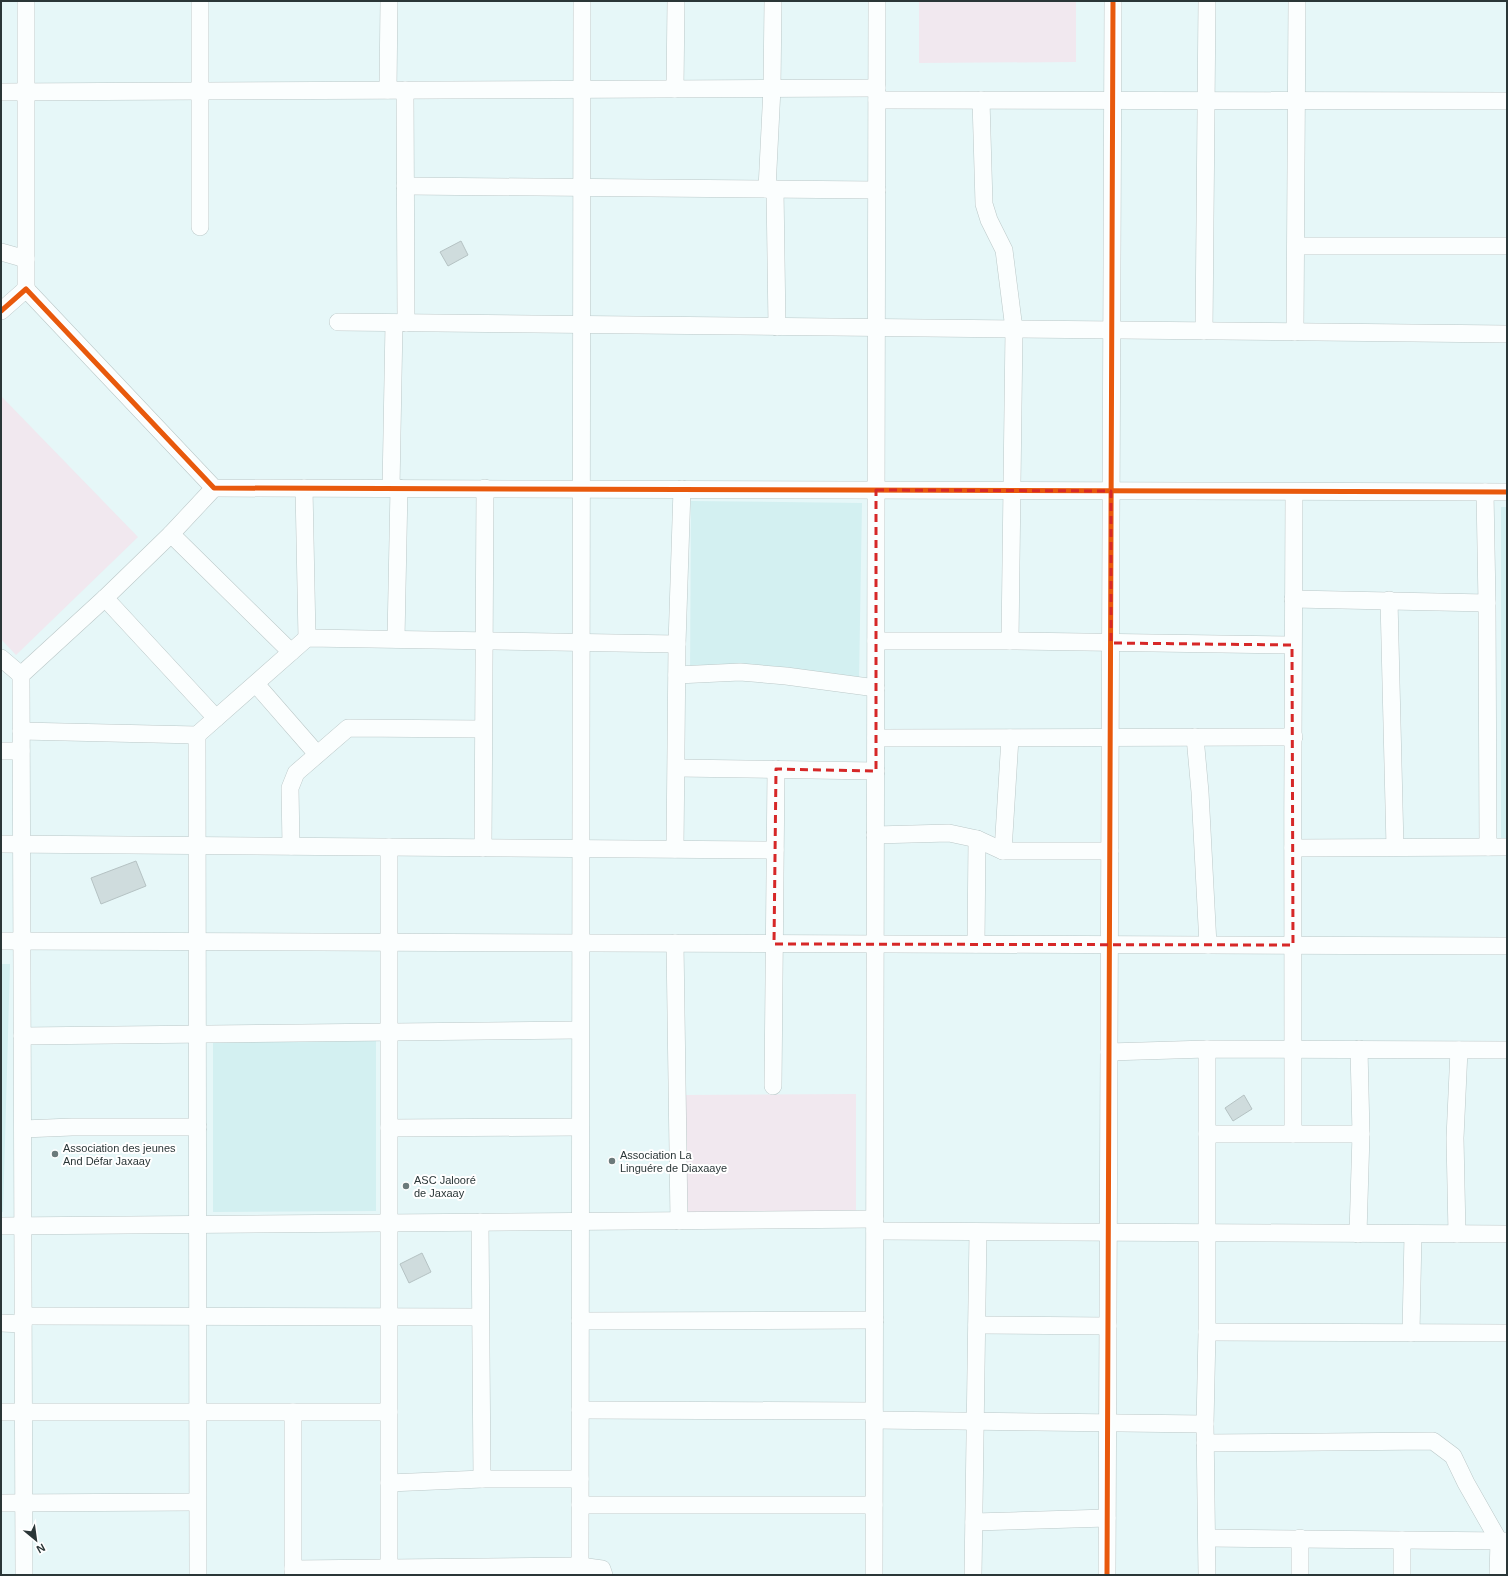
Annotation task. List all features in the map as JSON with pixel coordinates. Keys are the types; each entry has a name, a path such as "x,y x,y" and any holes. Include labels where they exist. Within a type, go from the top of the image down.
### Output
{"street":[{"path":"26,1 26,289 214,488 1507,492"},
{"path":"200,1 200,227"},
{"path":"388,90 389,1"},
{"path":"580,1566 582,1"},
{"path":"675,89 676,1"},
{"path":"773,1 771,189 777,327"},
{"path":"874,1575 878,1"},
{"path":"1107,1575 1113,1"},
{"path":"1204,331 1207,1"},
{"path":"1295,332 1298,1"},
{"path":"1,92 772,88 981,100 1507,101"},
{"path":"396,639 395,488 406,186 405,90"},
{"path":"981,100 984,204 989,220 1004,250 1014,329 1010,641"},
{"path":"406,186 877,190"},
{"path":"1296,246 1507,246"},
{"path":"1,252 26,259"},
{"path":"1,311 26,289"},
{"path":"338,322 1507,334"},
{"path":"24,1575 21,675 105,598 171,534 214,488"},
{"path":"304,488 308,638"},
{"path":"483,848 485,488"},
{"path":"675,849 677,768 677,644 682,489"},
{"path":"1293,1134 1294,737 1292,645 1294,492"},
{"path":"1485,492 1488,847"},
{"path":"171,534 291,652"},
{"path":"105,598 216,718"},
{"path":"1293,599 1487,603"},
{"path":"1389,600 1395,847"},
{"path":"21,731 198,735 308,638 677,644"},
{"path":"876,641 1010,641 1292,645"},
{"path":"1,658 21,675"},
{"path":"677,676 740,672 786,676 876,688"},
{"path":"256,684 318,754"},
{"path":"291,846 290,788 296,773 348,728 483,729"},
{"path":"198,735 198,1575"},
{"path":"1195,737 1200,792 1208,945"},
{"path":"876,738 1294,737"},
{"path":"1003,851 1010,738"},
{"path":"1,751 21,751"},
{"path":"677,768 876,770"},
{"path":"773,1086 776,769"},
{"path":"875,835 949,833 977,839 1003,851 1110,851"},
{"path":"976,944 977,839"},
{"path":"1,844 775,850"},
{"path":"382,1570 389,1483 389,847"},
{"path":"1294,848 1507,847"},
{"path":"1,941 1507,946"},
{"path":"675,943 679,1221"},
{"path":"22,1036 580,1030"},
{"path":"1109,1052 1208,1049 1507,1050"},
{"path":"1207,1575 1204,1424 1207,1332 1208,1049"},
{"path":"1358,1234 1361,1134 1359,1049"},
{"path":"1457,1234 1455,1138 1459,1050"},
{"path":"23,1129 198,1127"},
{"path":"389,1128 580,1127"},
{"path":"1207,1134 1361,1134"},
{"path":"1,1226 679,1221 875,1225 978,1232 1507,1234"},
{"path":"480,1222 482,1479"},
{"path":"973,1575 978,1232"},
{"path":"1411,1333 1413,1234"},
{"path":"1,1324 23,1320 198,1317 480,1317"},
{"path":"580,1321 875,1320"},
{"path":"976,1325 1108,1326"},
{"path":"1207,1332 1507,1333"},
{"path":"580,1410 874,1416 975,1421 1204,1424"},
{"path":"1,1412 389,1412"},
{"path":"293,1412 293,1572 580,1566 602,1569 604,1575"},
{"path":"1205,1443 1433,1441 1453,1456 1466,1483 1503,1541 1498,1575"},
{"path":"389,1483 482,1479 580,1480"},
{"path":"1,1504 197,1502"},
{"path":"580,1505 874,1505"},
{"path":"974,1522 1107,1518"},
{"path":"1207,1538 1503,1541"},
{"path":"1300,1538 1300,1575"},
{"path":"1402,1540 1402,1575"}],"highlighted area":[{"path":"876,490 1111,491 1111,643 1292,645 1293,945 774,944 776,769 876,771"}],"shaded area":[{"path":"919,1 1076,1 1076,62 919,63"},
{"path":"1,396 138,537 16,655 1,639"},
{"path":"691,501 862,503 859,681 690,681"},
{"path":"1501,507 1507,507 1507,838 1501,838"},
{"path":"1,964 10,964 3,1212 1,1212"},
{"path":"213,1040 376,1040 376,1211 213,1212"},
{"path":"856,1094 856,1213 685,1214 685,1095"}],"building":[{"path":"461,241 468,255 448,266 440,252"},
{"path":"136,861 146,886 101,904 91,878"},
{"path":"1244,1095 1252,1109 1233,1121 1225,1108"},
{"path":"422,1253 431,1272 409,1283 400,1264"}],"cycle path":[{"path":"1107,1575 1113,1"},
{"path":"1,311 26,289 214,488 1507,492"}],"place":[{"name":"Association des jeunes And Défar Jaxaay","path":"55,1154"},
{"name":"Association La Linguére de Diaxaaye","path":"612,1161"},
{"name":"ASC Jalooré de Jaxaay","path":"406,1186"}]}
